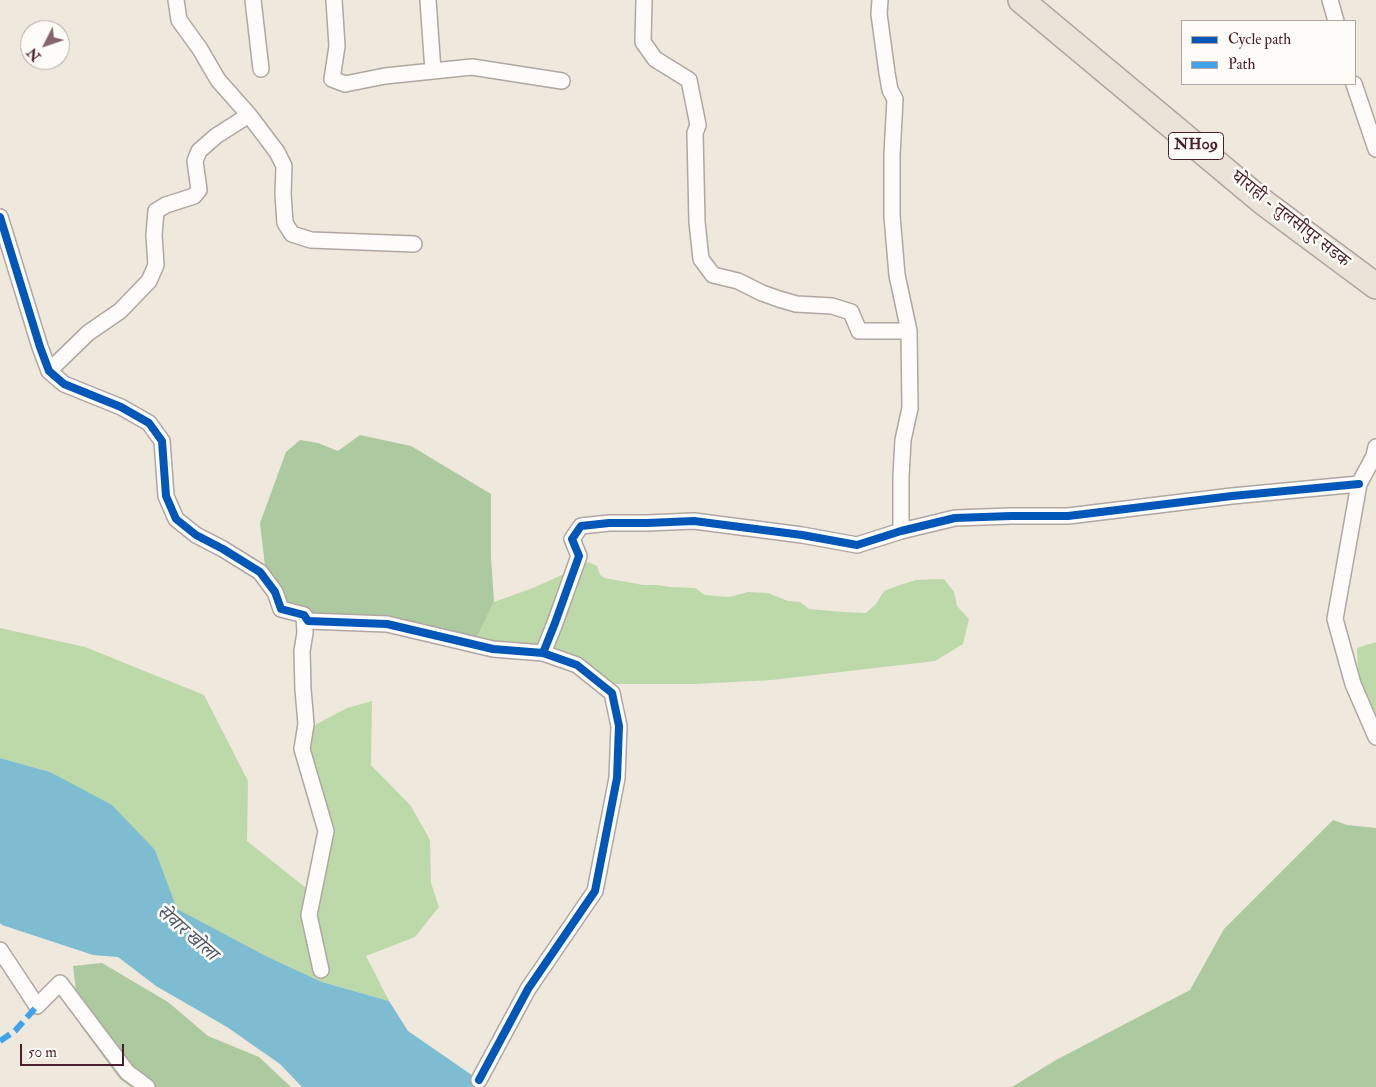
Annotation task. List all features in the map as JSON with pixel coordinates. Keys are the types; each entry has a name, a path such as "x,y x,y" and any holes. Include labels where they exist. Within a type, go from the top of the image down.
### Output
{"main road":[{"name":"घोराही - तुलसीपुर सडक","path":"1021,0 1263,202 1376,286"}],"street":[{"path":"176,0 180,20 218,80 249,115 277,152 284,166 285,223 292,234 311,240 414,244"},
{"path":"253,0 261,69"},
{"path":"334,0 337,46 332,79 344,84 385,76 472,68 562,81"},
{"path":"428,0 433,71"},
{"path":"644,0 643,42 655,59 689,80 698,125 695,133 697,222 701,259 713,275 738,281 762,293 796,304 832,306 852,312 859,331 909,331"},
{"path":"880,0 878,14 890,90 895,99 892,155 892,216 897,275 909,331 910,408 903,440 901,532"},
{"path":"1330,0 1336,20"},
{"path":"1354,85 1376,149"},
{"path":"49,370 88,333 120,311 149,281 156,265 154,235 156,211 166,205 194,196 199,190 195,161 199,152 216,136 249,115"},
{"path":"0,217 40,347 49,370 64,384 121,406 149,423 162,441 166,496 176,519 196,535 224,549 260,572 275,592 281,609 304,615 308,621 387,624 493,649 542,653 577,665 612,693 618,726 617,778 595,891 528,989 479,1080"},
{"path":"1376,447 1374,456 1359,484 1335,620 1353,684 1376,737"},
{"path":"542,653 555,623 578,556 572,539 581,526 609,523 694,521 802,535 857,545 955,518 1068,516 1232,496 1359,484"},
{"path":"304,615 306,633 302,651 306,724 302,750 326,831 309,915 320,970"},
{"path":"0,950 37,1006 60,982 127,1072 147,1087"}],"green space":[{"path":"360,435 411,446 491,494 491,557 494,602 476,639 310,619 285,607 281,591 265,566 260,523 286,452 300,440 318,443 338,451"},
{"path":"588,562 597,566 600,575 605,578 643,585 695,588 705,595 729,597 748,592 768,593 788,601 800,602 809,609 844,612 866,613 876,604 884,591 897,586 916,580 944,579 954,592 957,606 969,619 963,644 935,661 772,680 696,684 615,684 476,639 494,602 533,588"},
{"path":"0,628 85,647 204,695 248,781 247,841 306,888 322,834 296,735 347,708 372,701 371,765 411,806 430,840 431,883 439,907 415,937 366,956 389,1001 322,982 268,957 176,909 155,850 50,772 0,758"},
{"path":"1376,642 1376,717 1358,672 1357,648"},
{"path":"1333,820 1347,825 1376,828 1376,1087 1012,1087 1056,1060 1190,990 1224,929"},
{"path":"102,963 168,1002 208,1036 259,1057 291,1087 131,1087 120,1079 80,1025 73,966"}],"water":[{"name":"सेवार खोला","path":"0,758 50,772 112,805 155,850 177,909 268,957 322,982 389,1001 408,1031 479,1080 482,1087 302,1087 280,1064 227,1027 156,986 118,957 93,955 2,925 0,923"}],"marked path":[{"path":"0,1041 15,1031 37,1006"}],"cycle path":[{"path":"0,217 49,371 64,384 121,407 149,423 162,441 166,496 176,519 196,535 260,572 275,592 281,609 304,615 308,621 387,624 493,649 543,653 577,665 612,693 619,726 617,778 595,891 528,989 479,1080"},
{"path":"543,653 579,556 572,539 581,526 609,523 694,521 802,535 857,545 901,531 955,518 1068,516 1232,496 1359,484"}]}
